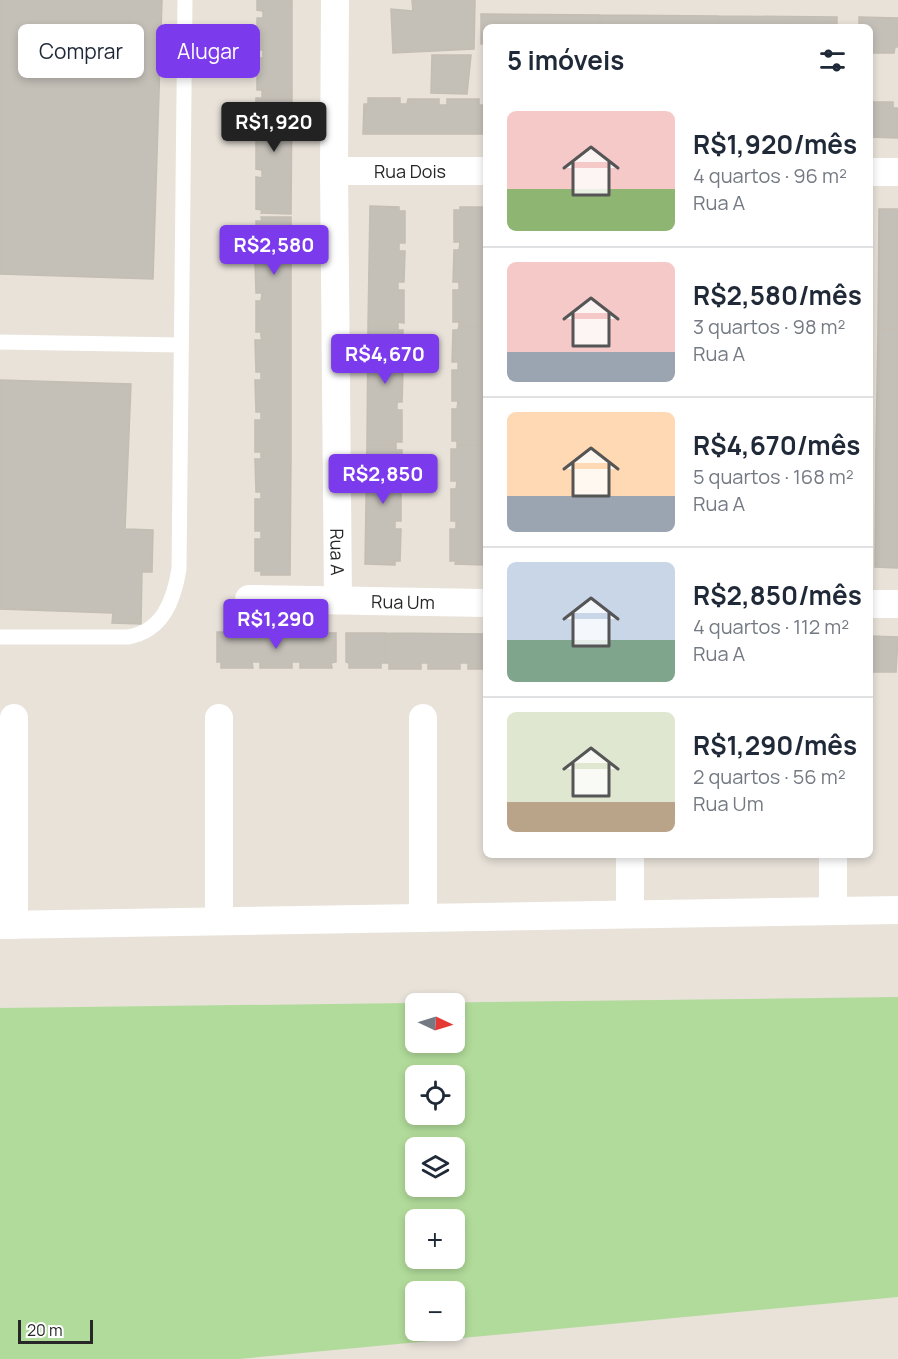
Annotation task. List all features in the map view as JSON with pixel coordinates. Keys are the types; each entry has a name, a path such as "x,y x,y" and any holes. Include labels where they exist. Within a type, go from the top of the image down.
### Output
{"street":[{"name":"Rua A","path":"335,0 334,171 338,600"},
{"name":"Rua Dois","path":"334,171 483,171"},
{"path":"873,172 898,172"},
{"name":"Rua Um","path":"249,599 483,603"},
{"path":"873,604 898,604"},
{"path":"14,718 7,925 898,910"},
{"path":"219,718 219,921"},
{"path":"423,718 423,918"},
{"path":"630,858 630,914"},
{"path":"833,858 833,911"}],"lane":[{"path":"0,637 128,637 139,635 161,620 176,590 179,569 185,0"},
{"path":"0,342 181,345"}],"green space":[{"path":"898,997 898,1297 465,1338 465,1281 405,1281 405,1341 430,1341 239,1359 0,1359 0,1008 405,1003 405,1053 465,1053 465,1002"}],"building":[{"path":"0,0 162,0 161,24 156,24 156,78 159,78 153,279 0,274"},
{"path":"257,0 292,0 292,94 262,94 262,90 257,90 263,50 260,50 260,24 257,24 257,18 263,18 263,11 257,10"},
{"path":"412,0 475,0 474,49 393,53 391,9 413,11"},
{"path":"481,14 600,15 600,24 483,24 483,44 481,44"},
{"path":"600,15 718,16 718,24 600,24"},
{"path":"718,16 837,17 837,24 718,24"},
{"path":"859,17 898,18 898,47 895,47 894,53 873,53 873,24 859,24"},
{"path":"432,55 471,55 467,94 431,93"},
{"path":"262,94 292,94 291,214 261,213 262,210 256,209 256,177 262,178 262,170 256,169 256,138 262,137 262,130 256,130 256,98 262,98"},
{"path":"368,98 400,98 400,104 407,104 408,99 439,99 439,105 447,105 447,99 479,99 479,105 483,105 482,134 363,134 364,104 368,104"},
{"path":"873,102 893,102 893,108 898,108 898,138 873,137"},
{"path":"370,206 399,207 399,211 405,211 405,243 399,243 399,251 405,251 404,282 398,282 398,290 404,290 404,323 398,322 398,326 368,326"},
{"path":"460,207 483,207 483,326 459,326 459,322 453,322 453,290 459,290 459,282 453,282 454,250 459,250 460,242 454,242 454,210 460,210"},
{"path":"879,209 898,209 898,329 878,329"},
{"path":"261,217 291,217 291,336 261,336 261,332 256,332 256,301 261,301 262,293 256,293 255,261 262,261 261,253 256,253 256,221 262,221"},
{"path":"368,326 398,326 398,330 403,330 403,362 397,362 397,370 403,370 402,402 397,402 397,410 402,410 402,442 396,442 396,445 367,445"},
{"path":"459,326 483,326 483,445 457,445 457,441 452,441 452,409 457,409 458,401 452,401 452,370 458,370 458,362 452,362 453,330 458,330"},
{"path":"878,329 898,329 898,448 876,448"},
{"path":"261,336 291,336 291,456 261,456 261,452 255,452 255,420 261,420 261,412 256,412 255,380 261,380 261,372 256,372 255,340 262,340"},
{"path":"0,380 131,384 125,529 153,530 152,572 142,572 141,624 112,623 113,613 0,609"},
{"path":"367,445 396,445 396,450 402,450 401,481 396,481 396,489 401,489 401,521 395,521 395,529 401,529 400,561 395,561 395,565 365,564"},
{"path":"457,445 483,445 483,565 455,564 456,561 450,561 450,529 456,529 456,521 451,521 451,489 456,489 457,481 451,481 451,449 457,449"},
{"path":"876,448 898,448 898,568 875,567"},
{"path":"261,456 291,456 290,575 261,575 261,571 255,571 255,539 261,539 261,531 255,531 255,499 261,499 261,492 256,492 255,459 261,459"},
{"path":"217,632 336,633 336,662 331,663 332,668 300,668 300,662 292,662 292,668 260,668 260,662 252,662 253,668 221,668 221,662 217,662"},
{"path":"346,633 385,633 385,663 381,663 381,668 349,668 349,663 346,662"},
{"path":"385,633 483,634 483,669 468,669 468,663 460,663 460,669 428,669 428,663 421,663 421,669 389,669 389,663 385,663"},
{"path":"873,636 898,637 896,672 873,672"}]}
